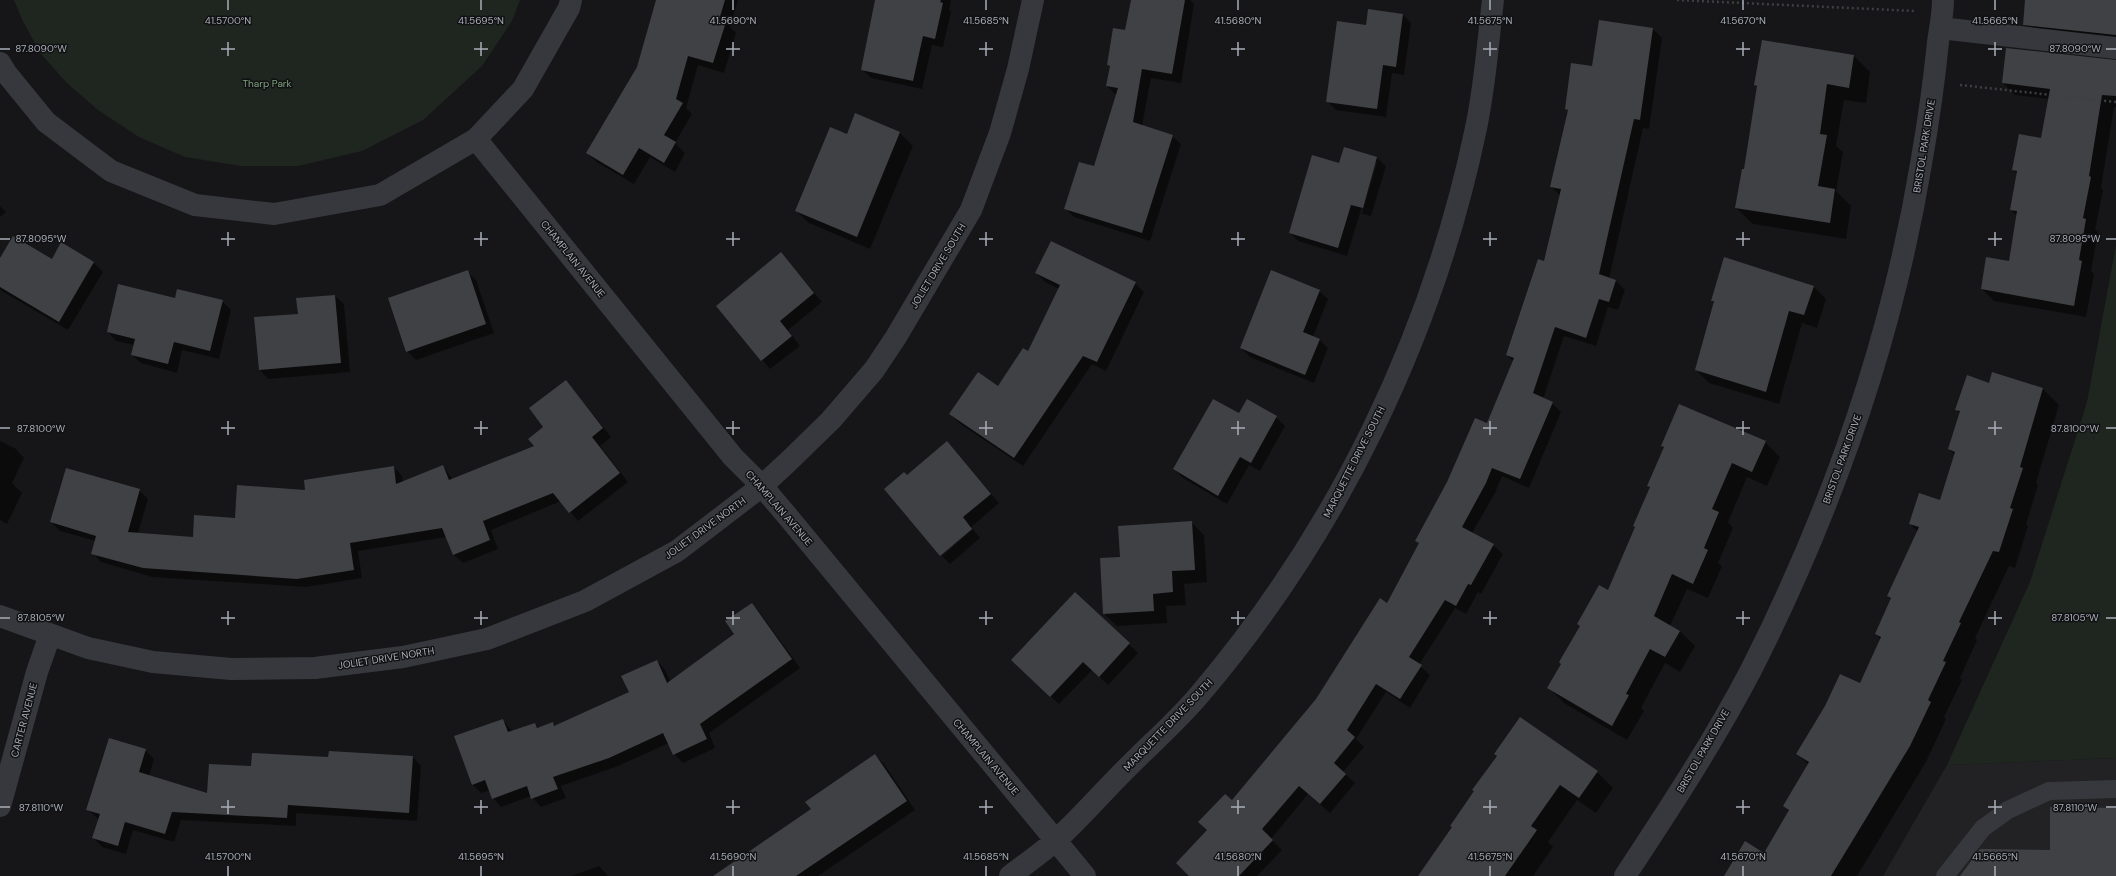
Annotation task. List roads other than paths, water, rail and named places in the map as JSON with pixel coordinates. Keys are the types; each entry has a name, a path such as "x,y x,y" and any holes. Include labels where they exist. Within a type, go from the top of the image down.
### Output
{"street":[{"path":"0,63 6,73 46,122 111,171 195,205 274,214 380,194 476,139 523,89 569,8 571,0"},
{"name":"JOLIET DRIVE SOUTH","path":"762,486 831,420 874,370 896,337 971,210 1004,119 1018,69 1033,0"},
{"name":"MARQUETTE DRIVE SOUTH","path":"1010,876 1055,841 1198,696 1244,640 1290,578 1327,516 1399,373 1438,272 1457,207 1477,126 1493,0"},
{"path":"1942,13 2116,48"},
{"name":"BRISTOL PARK DRIVE","path":"1625,876 1686,783 1750,671 1796,575 1838,475 1879,352 1895,292 1917,187 1934,83 1942,13"},
{"name":"CHAMPLAIN AVENUE","path":"476,139 733,457 762,486 1085,876"},
{"name":"JOLIET DRIVE NORTH","path":"0,616 88,648 152,662 231,669 315,668 403,657 487,639 585,601 677,551 762,486"},
{"name":"CARTER AVENUE","path":"0,806 37,672 50,635"}],"lane":[{"path":"1945,876 1983,828 2008,810 2049,791 2116,789"}],"park label":[{"name":"Tharp Park","path":"267,83"}]}
